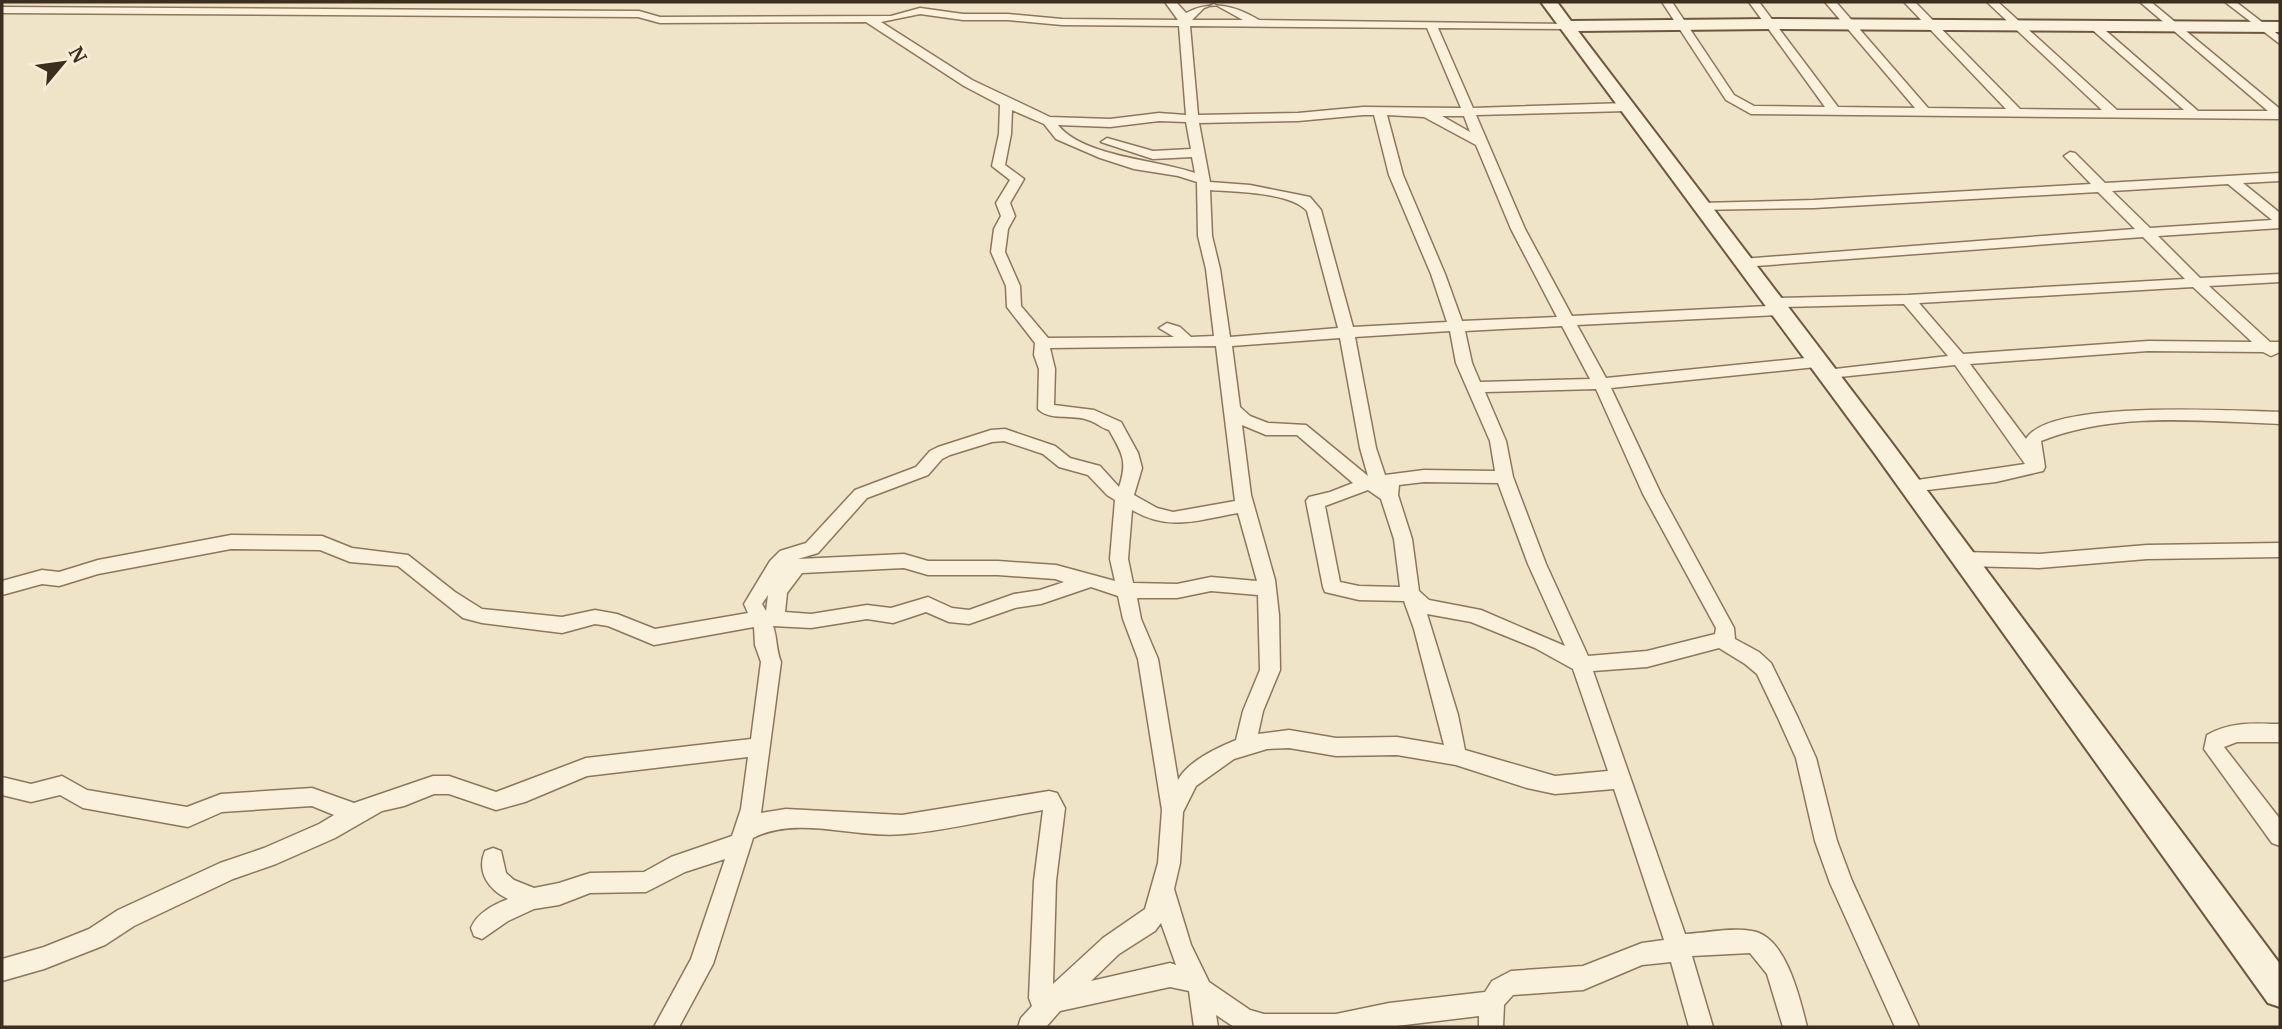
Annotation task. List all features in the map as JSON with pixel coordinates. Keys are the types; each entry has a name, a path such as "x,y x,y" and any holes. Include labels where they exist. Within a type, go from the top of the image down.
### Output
{"main road":[{"path":"1549,2 1910,486 2280,992"},
{"path":"1567,26 1929,24 2280,27"}],"street":[{"path":"439,13 446,2"},
{"path":"487,14 495,2"},
{"path":"651,17 654,2"},
{"path":"1170,2 1179,10 1184,21 1187,69 1193,103 1192,119 1203,183 1205,236 1224,342 1245,506 1266,589 1272,646 1269,670 1253,711 1245,746"},
{"path":"1184,21 1200,6 1211,2"},
{"path":"1667,2 1730,97 1744,108 1759,111 1833,109 2280,115"},
{"path":"1754,2 1833,109"},
{"path":"1830,2 1924,111"},
{"path":"1909,2 2017,113"},
{"path":"1992,2 2114,114"},
{"path":"2145,2 2280,115"},
{"path":"2230,2 2280,41"},
{"path":"1225,3 1250,20 1263,24"},
{"path":"811,4 813,10 822,17"},
{"path":"1015,4 1030,19"},
{"path":"2,10 639,14 660,20 895,18 915,6 963,16 1062,22 1567,26"},
{"path":"867,18 889,34 1006,103 1048,121 1110,123 1159,117 1298,117 1363,111 1427,113 1628,107"},
{"path":"2093,25 2193,113"},
{"path":"1432,27 1518,229 1601,384 1652,494 1725,628 1726,636 1722,641 1647,659 1581,664 1542,643 1474,615 1424,606 1410,594 1359,593 1331,585 1314,503 1382,484 1472,475 1503,477"},
{"path":"1006,103 1005,134 998,166 1017,179 1003,203 1007,216 998,252 1013,286 1014,307 1043,342 1042,355 1047,369 1046,409 1094,415 1104,423 1117,427 1130,453 1134,468 1124,498 1119,559 1132,619 1148,659 1172,811 1169,863 1154,915 1147,923 1111,946 1053,1001 1030,1027"},
{"path":"1380,113 1396,175 1438,274 1456,326 1464,363 1498,441 1503,460 1503,477 1581,664 1680,947 1701,1027"},
{"path":"1427,113 1482,143"},
{"path":"1048,121 1060,136 1104,155 1139,166 1192,175 1203,183 1250,189 1307,201 1321,231 1345,326 1368,448 1401,531 1410,594 1424,629 1448,715 1456,756"},
{"path":"1107,142 1153,155 1198,153"},
{"path":"2070,156 2198,284 2276,352"},
{"path":"1700,206 1814,204 1977,192 2102,188 2280,177"},
{"path":"2230,179 2280,222"},
{"path":"1742,263 2280,222"},
{"path":"1043,342 1224,342 2091,287 2280,278"},
{"path":"1908,299 1960,359 2005,421 2017,443 2037,467"},
{"path":"1167,328 1175,330 1187,342"},
{"path":"1474,387 1601,384 2148,346 2276,352"},
{"path":"1231,408 1244,419 1266,429 1300,429 1360,481 1382,484"},
{"path":"2037,467 2033,441 2035,437 2088,422 2186,413 2280,418"},
{"path":"767,617 754,610 754,600 776,566 786,556 812,548 861,494 922,471 936,456 968,443 1000,435 1038,445 1065,463 1094,470 1102,476 1112,491 1153,513 1173,518 1245,506"},
{"path":"1910,486 1996,476 2037,467"},
{"path":"2,587 42,578 59,579 98,567 231,542 322,543 350,555 402,559 470,613 562,625 592,617 610,618 654,637 767,617 811,621 867,612 893,616 928,604 949,615 969,617 1014,601 1041,597 1082,580 1091,579 1127,590 1177,591 1211,584 1266,589"},
{"path":"1962,559 2039,561 2147,552 2280,550"},
{"path":"666,1027 701,964 749,829 771,662 765,645 767,617 778,591 797,566 904,561 928,568 998,568 1056,572 1082,580"},
{"path":"1722,641 1752,658 1763,669 1788,718 1806,758 1826,841 1842,883 1906,1027"},
{"path":"2280,733 2241,733 2219,737 2214,741 2214,749 2280,836"},
{"path":"1172,811 1183,786 1197,772 1227,753 1267,740 1289,739 1336,747 1397,746 1456,756 1527,779 1555,785 1621,779"},
{"path":"2,970 44,958 97,937 126,918 228,870 268,857 327,831 379,802 404,797 441,783 496,800 517,795 586,768 760,747"},
{"path":"2,786 31,793 62,785 83,799 188,817 221,803 312,797 355,813"},
{"path":"482,928 500,913 533,898 559,894 590,883 646,881 749,829 786,819 902,825 1042,800 1052,801 1054,808 1045,881 1040,994 1043,1000 1053,1001 1170,975 1197,985 1244,1020 1264,1026 1336,1026 1389,1015 1492,1003"},
{"path":"493,858 493,871 498,880 506,887 533,898"},
{"path":"1163,889 1172,928 1197,985 1206,1027"},
{"path":"1491,1027 1492,1003 1500,989 1511,983 1583,978 1642,954 1680,947 1752,942 1771,956 1795,1027"}]}
